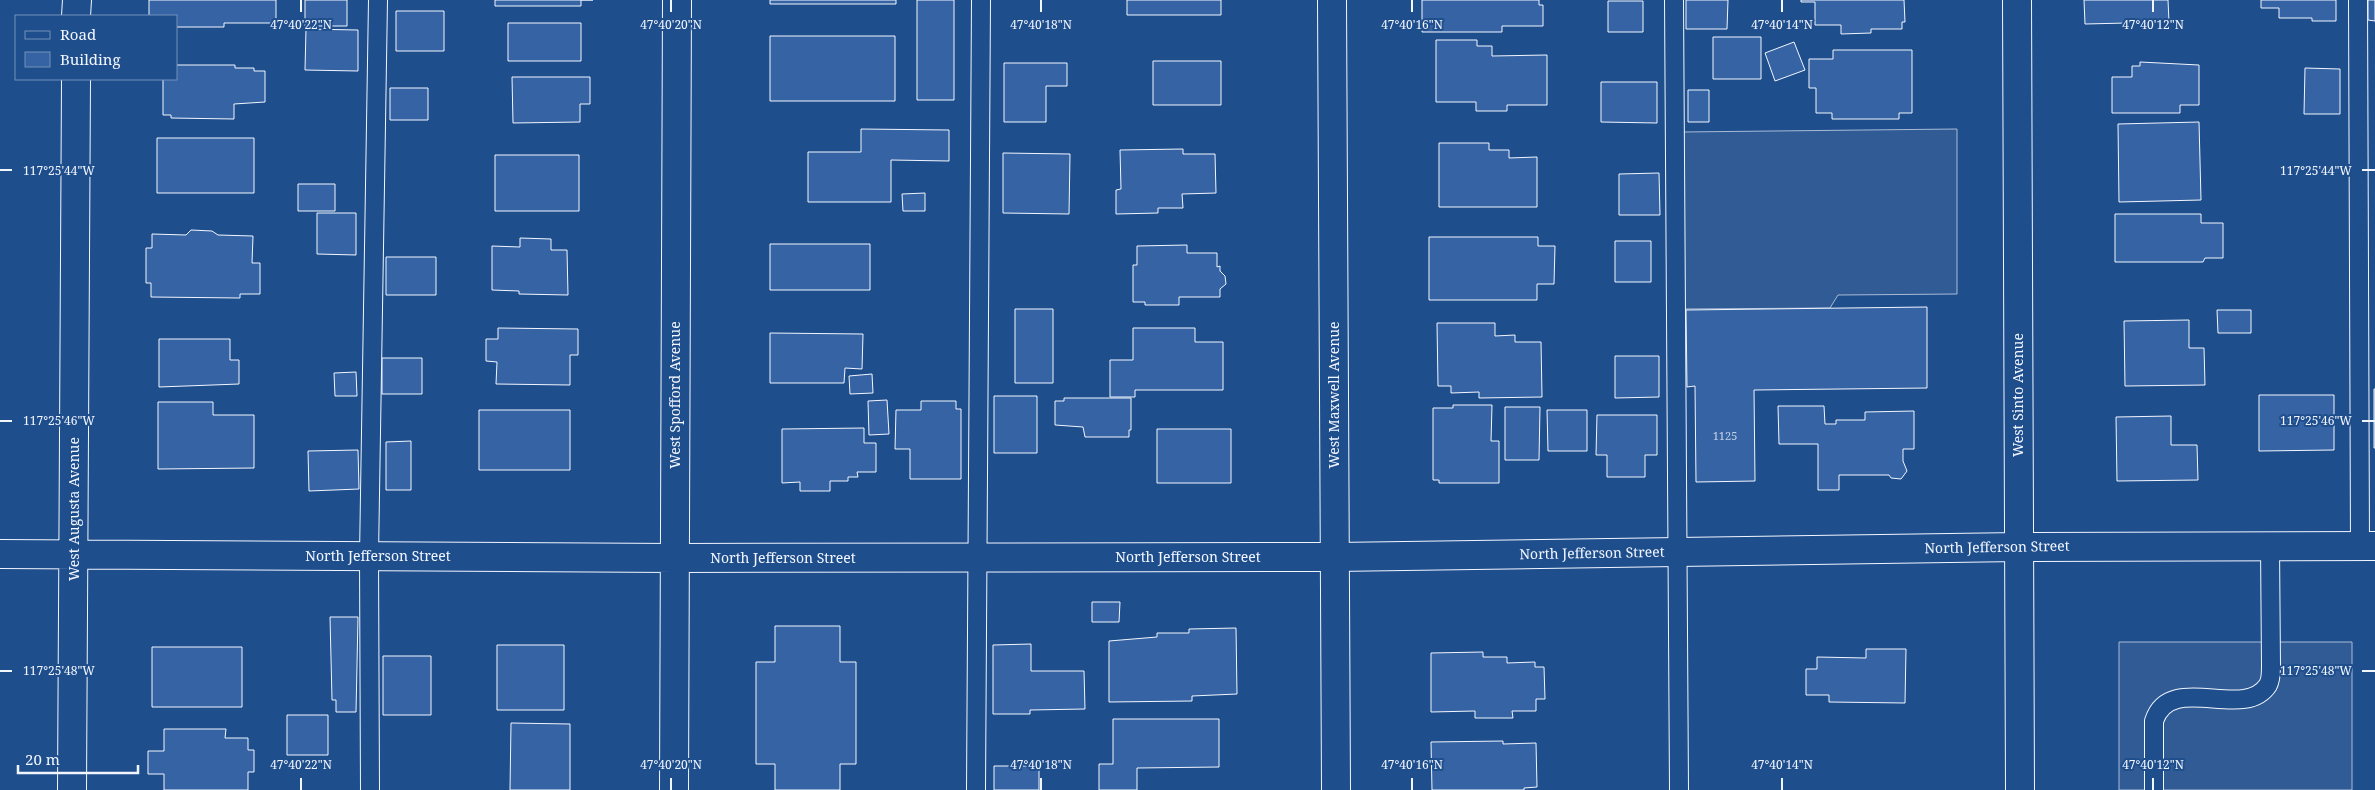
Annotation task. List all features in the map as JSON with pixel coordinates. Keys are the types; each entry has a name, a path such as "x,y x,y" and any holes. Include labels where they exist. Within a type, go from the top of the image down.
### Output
{"street":[{"path":"76,0 76,15"},
{"name":"West Spofford Avenue","path":"674,790 677,0"},
{"name":"West Maxwell Avenue","path":"1332,0 1336,790"},
{"name":"West Sinto Avenue","path":"2017,0 2020,790"},
{"name":"West Augusta Avenue","path":"72,790 76,80"},
{"name":"North Jefferson Street","path":"0,554 674,558 1335,557 2018,546 2368,546"}],"lane":[{"path":"370,790 369,556 378,0"},
{"path":"976,790 981,0"},
{"path":"1674,0 1678,790"},
{"path":"2358,0 2368,546"},
{"path":"2154,790 2154,721 2158,711 2167,702 2186,698 2247,699 2260,693 2269,683 2272,666 2270,546"}],"shaded area":[{"path":"1957,129 1957,294 1838,295 1830,308 1683,309 1682,132"},
{"path":"2119,642 2352,642 2352,790 2119,790"}],"building":[{"path":"149,0 276,0 276,23 224,23 224,27 178,27 178,15 149,15"},
{"path":"305,0 347,0 347,26 305,26"},
{"path":"495,0 581,0 581,6 495,6"},
{"path":"770,0 896,0 896,4 770,4"},
{"path":"917,0 954,0 954,100 917,100"},
{"path":"1127,0 1221,0 1221,15 1127,15"},
{"path":"1422,0 1539,0 1539,5 1543,5 1543,26 1502,26 1502,32 1422,32"},
{"path":"1686,0 1728,0 1727,29 1686,29"},
{"path":"1801,0 1904,0 1905,22 1902,22 1902,29 1871,29 1871,33 1841,34 1841,25 1815,25 1815,2 1801,2"},
{"path":"2084,0 2168,0 2169,22 2085,24"},
{"path":"2261,0 2336,0 2336,21 2312,21 2312,18 2279,18 2279,8 2261,8"},
{"path":"2368,0 2375,0 2375,21 2368,20"},
{"path":"1608,1 1643,1 1643,32 1608,32"},
{"path":"396,11 444,11 444,51 396,51"},
{"path":"508,23 581,23 581,61 508,61"},
{"path":"306,29 358,30 358,71 305,70"},
{"path":"770,36 895,36 895,101 770,101"},
{"path":"1713,37 1761,37 1761,79 1713,79"},
{"path":"1436,40 1477,40 1477,46 1492,46 1492,56 1547,55 1547,105 1507,105 1507,111 1476,111 1476,102 1436,102"},
{"path":"1794,42 1805,70 1775,81 1765,53"},
{"path":"1833,50 1912,50 1912,113 1899,113 1899,119 1832,119 1832,113 1816,113 1816,88 1809,88 1809,59 1833,59"},
{"path":"1153,61 1221,61 1221,105 1153,105"},
{"path":"2140,62 2199,65 2199,105 2180,105 2180,113 2112,113 2112,77 2132,77 2132,66 2140,66"},
{"path":"1004,63 1067,63 1067,86 1046,86 1046,122 1004,122"},
{"path":"178,65 235,65 235,68 254,68 254,71 265,71 265,102 234,104 234,119 171,118 171,115 163,115 163,80 178,80"},
{"path":"2305,68 2340,69 2340,114 2304,114"},
{"path":"512,77 590,77 590,104 580,104 580,122 513,123"},
{"path":"1601,82 1657,82 1657,123 1601,122"},
{"path":"390,88 428,88 428,120 390,120"},
{"path":"1688,90 1709,90 1709,122 1688,122"},
{"path":"2199,122 2201,200 2119,202 2118,124"},
{"path":"861,129 949,130 949,161 891,160 891,202 808,202 808,152 861,152"},
{"path":"157,138 254,138 254,193 157,193"},
{"path":"1439,143 1489,143 1489,150 1509,150 1509,158 1537,157 1537,207 1439,207"},
{"path":"1183,149 1183,154 1215,154 1216,193 1182,194 1183,208 1158,208 1158,213 1116,214 1116,190 1121,189 1120,150"},
{"path":"1003,153 1070,154 1069,214 1003,213"},
{"path":"495,155 579,155 579,211 495,211"},
{"path":"1659,173 1660,215 1619,215 1619,174"},
{"path":"298,184 335,184 335,211 298,211"},
{"path":"925,193 925,211 903,211 902,194"},
{"path":"317,213 356,213 356,255 317,254"},
{"path":"2115,214 2201,214 2201,223 2223,223 2223,258 2205,258 2203,262 2115,262"},
{"path":"191,230 212,231 218,235 253,236 252,263 260,263 260,294 240,294 240,298 151,297 151,283 146,283 146,248 152,248 152,234 186,235"},
{"path":"1429,237 1538,237 1538,246 1555,246 1554,284 1537,284 1537,300 1429,300"},
{"path":"520,238 551,239 551,250 567,250 568,295 519,294 519,291 492,290 492,246 520,247"},
{"path":"1615,241 1651,241 1651,282 1615,282"},
{"path":"770,244 870,244 870,290 770,290"},
{"path":"1187,245 1187,253 1217,253 1217,267 1220,266 1220,271 1225,276 1226,284 1220,289 1220,297 1179,297 1179,305 1145,305 1145,302 1133,302 1133,265 1137,265 1137,246"},
{"path":"386,257 436,257 436,295 386,295"},
{"path":"1927,307 1927,388 1754,390 1755,481 1696,482 1695,386 1687,387 1686,310"},
{"path":"1015,309 1053,309 1053,383 1015,383"},
{"path":"2217,310 2251,310 2251,333 2218,333"},
{"path":"2189,320 2189,348 2204,348 2205,385 2125,386 2124,321"},
{"path":"1437,323 1495,323 1495,336 1515,335 1515,342 1541,342 1542,397 1479,398 1479,392 1451,393 1451,386 1438,386"},
{"path":"498,328 578,329 578,355 570,355 570,385 496,384 497,362 486,361 486,339 498,339"},
{"path":"1133,328 1195,328 1195,342 1223,342 1223,390 1135,390 1135,397 1110,397 1110,360 1133,360"},
{"path":"770,333 863,334 862,369 845,368 844,383 770,383"},
{"path":"159,339 230,339 230,360 239,360 239,384 159,387"},
{"path":"1615,356 1659,356 1659,397 1615,398"},
{"path":"382,358 422,358 422,394 382,394"},
{"path":"356,372 357,396 335,396 334,373"},
{"path":"872,374 873,393 850,394 849,376"},
{"path":"2375,389 2375,448 2374,448"},
{"path":"2259,395 2334,395 2334,450 2259,451"},
{"path":"994,396 1037,396 1037,453 994,453"},
{"path":"1064,398 1131,398 1131,430 1129,430 1129,437 1085,437 1083,427 1055,425 1055,401 1064,401"},
{"path":"887,400 889,434 869,435 868,401"},
{"path":"921,401 956,401 956,409 961,409 961,479 910,479 910,449 895,449 896,410 921,410"},
{"path":"158,402 213,402 213,415 254,415 254,468 158,469"},
{"path":"1453,405 1492,405 1491,441 1499,441 1499,483 1439,483 1439,480 1433,480 1433,408 1453,408"},
{"path":"1778,406 1824,406 1825,424 1836,424 1836,420 1865,420 1865,412 1914,411 1914,449 1903,449 1903,461 1907,471 1901,479 1891,478 1889,475 1839,475 1839,490 1818,490 1818,444 1779,444"},
{"path":"1505,407 1540,407 1539,460 1505,460"},
{"path":"479,410 570,410 570,470 479,470"},
{"path":"1547,410 1587,410 1587,451 1548,451"},
{"path":"1597,415 1657,415 1657,455 1645,455 1645,477 1607,477 1607,455 1596,455"},
{"path":"2171,416 2171,445 2197,445 2198,480 2117,481 2116,417"},
{"path":"864,428 864,443 876,443 876,472 857,472 858,477 848,477 848,481 830,481 830,491 800,491 800,482 782,483 782,429"},
{"path":"1157,429 1231,429 1231,483 1157,483"},
{"path":"411,441 411,490 386,490 386,442"},
{"path":"358,450 359,489 309,491 308,451"},
{"path":"1092,602 1120,602 1119,622 1092,622"},
{"path":"330,617 358,617 356,712 336,712 336,700 332,700"},
{"path":"775,626 840,626 840,662 856,662 856,764 840,764 840,790 775,790 775,764 756,764 756,662 775,662"},
{"path":"1236,628 1237,694 1192,696 1192,701 1109,702 1109,641 1157,637 1157,633 1189,633 1189,629"},
{"path":"1031,644 1031,671 1084,671 1085,709 1030,710 1030,714 993,714 993,645"},
{"path":"497,645 564,645 564,710 497,710"},
{"path":"152,647 242,647 242,707 152,707"},
{"path":"1866,649 1906,649 1905,703 1829,702 1829,695 1806,695 1806,669 1817,669 1817,657 1866,658"},
{"path":"1483,652 1483,657 1507,657 1507,663 1535,662 1535,667 1544,667 1545,699 1536,699 1536,711 1512,711 1513,718 1475,718 1475,711 1431,712 1431,653"},
{"path":"383,656 431,656 431,715 383,715"},
{"path":"287,715 328,715 328,755 287,755"},
{"path":"1113,719 1219,719 1219,767 1137,768 1137,790 1099,790 1099,764 1113,764"},
{"path":"511,723 570,724 570,790 510,790"},
{"path":"164,729 226,729 225,738 248,738 248,750 254,750 254,772 248,772 248,790 164,790 164,774 148,774 148,751 164,751"},
{"path":"1503,741 1503,744 1536,743 1537,787 1524,788 1524,790 1432,790 1431,742"},
{"path":"994,766 1039,766 1039,790 994,790"}]}
